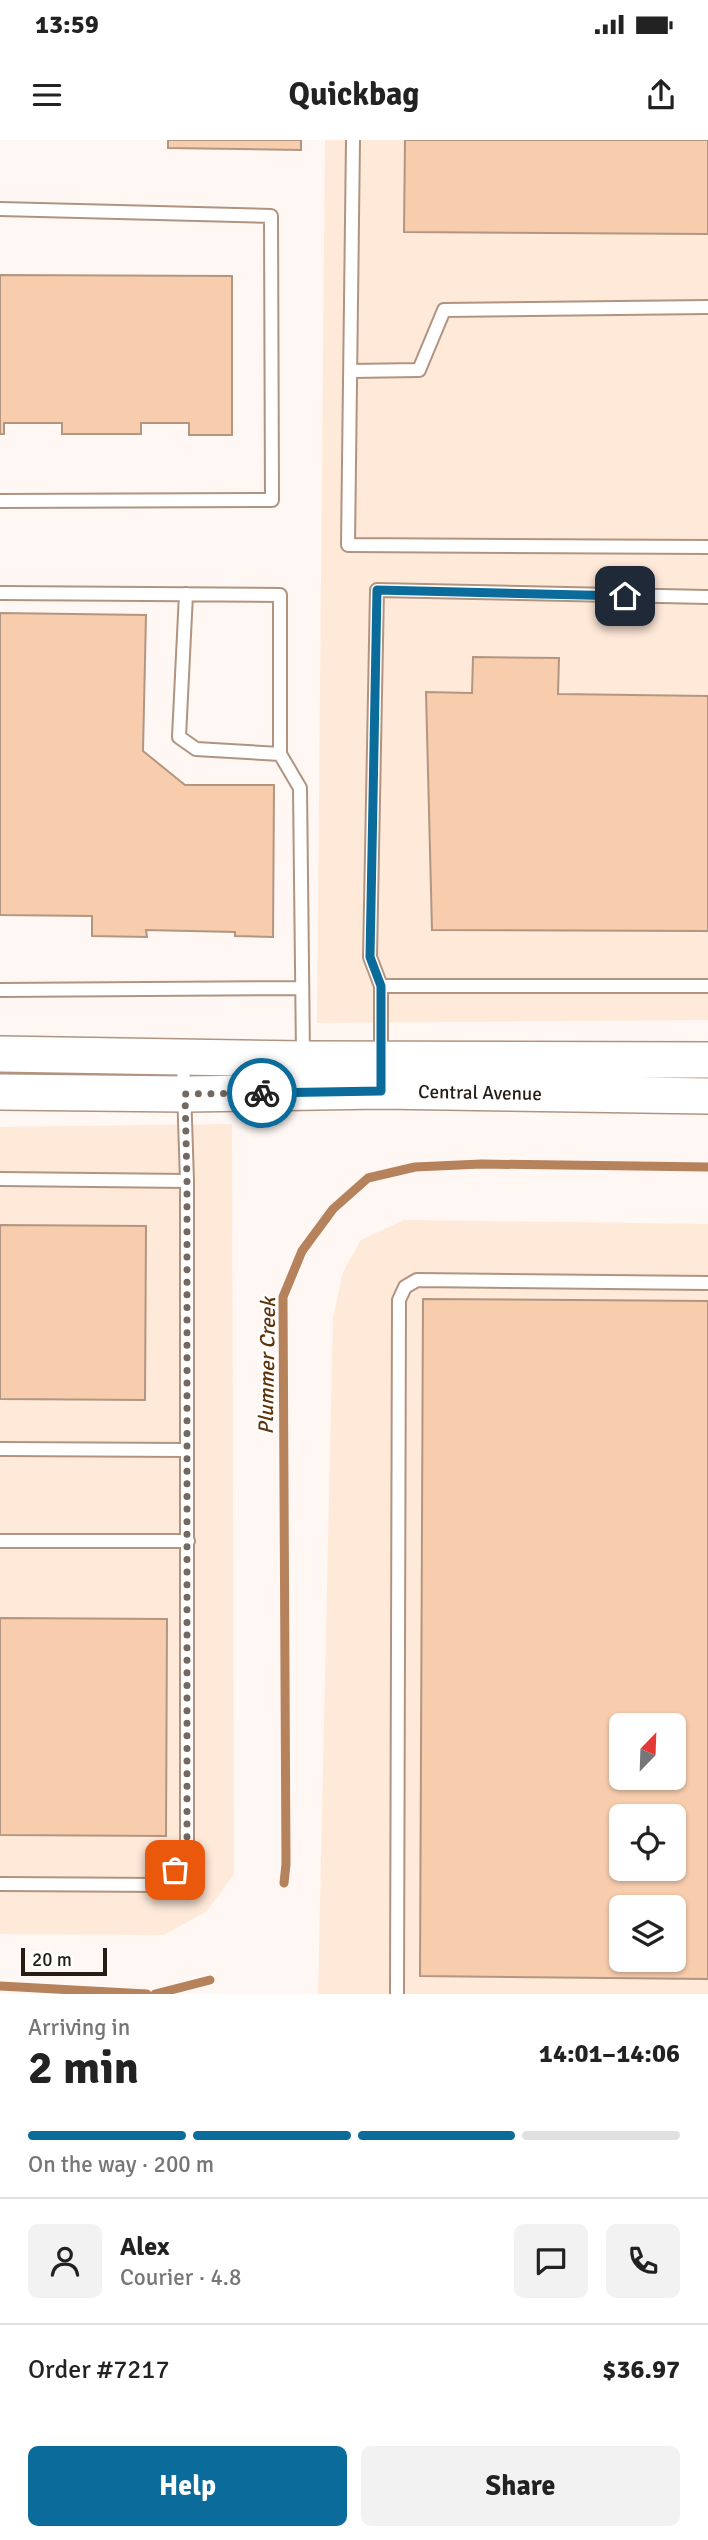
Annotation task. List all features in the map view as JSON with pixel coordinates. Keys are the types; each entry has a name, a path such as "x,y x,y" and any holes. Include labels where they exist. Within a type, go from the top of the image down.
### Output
{"street":[{"name":"Central Avenue","path":"0,1054 303,1059 381,1075 708,1096"},
{"name":"Central Avenue","path":"0,1092 185,1094 381,1075 708,1060"}],"lane":[{"path":"353,140 348,545 708,547"},
{"path":"0,209 271,216 272,500 0,501"},
{"path":"351,371 419,370 444,310 708,307"},
{"path":"381,1075 381,986 370,957 377,590 708,597"},
{"path":"0,593 280,595 280,754 300,788 303,1059"},
{"path":"186,594 179,737 196,749 280,754"},
{"path":"381,986 708,986"},
{"path":"0,990 301,988"},
{"path":"0,1884 163,1885 187,1856 187,1181 183,1056"},
{"path":"0,1179 187,1181"},
{"path":"397,1994 399,1300 405,1287 417,1280 708,1283"},
{"path":"0,1449 187,1450"},
{"path":"0,1541 188,1541"}],"shaded area":[{"path":"325,140 708,140 708,1020 317,1023"},
{"path":"232,1124 234,1874 207,1911 164,1935 0,1934 0,1127"},
{"path":"404,1220 708,1224 708,1994 318,1994 333,1318 343,1272 361,1240"}],"building":[{"path":"168,140 301,140 301,150 168,148"},
{"path":"405,140 708,140 708,234 404,232"},
{"path":"0,275 232,276 232,435 189,435 189,423 141,423 141,434 62,434 62,423 4,423 4,434 0,434"},
{"path":"0,613 146,615 143,751 185,785 274,785 273,937 235,936 235,932 146,930 147,937 92,936 92,916 0,915"},
{"path":"473,657 559,658 558,694 708,696 708,931 432,930 426,692 472,693"},
{"path":"0,1225 146,1226 145,1400 0,1399"},
{"path":"423,1299 708,1301 708,1979 420,1976"},
{"path":"0,1618 167,1619 166,1836 0,1835"}],"waterway":[{"name":"Plummer Creek","path":"284,1883 283,1297 302,1251 333,1209 368,1178 415,1167 481,1164 708,1167"},
{"name":"Plummer Creek","path":"155,1994 210,1980"},
{"name":"Plummer Creek","path":"0,1986 147,1994"}],"way so far":[{"path":"175,1870 187,1856 185,1094 262,1093"}],"route":[{"path":"262,1093 381,1091 381,986 370,957 377,590 625,596"}]}
